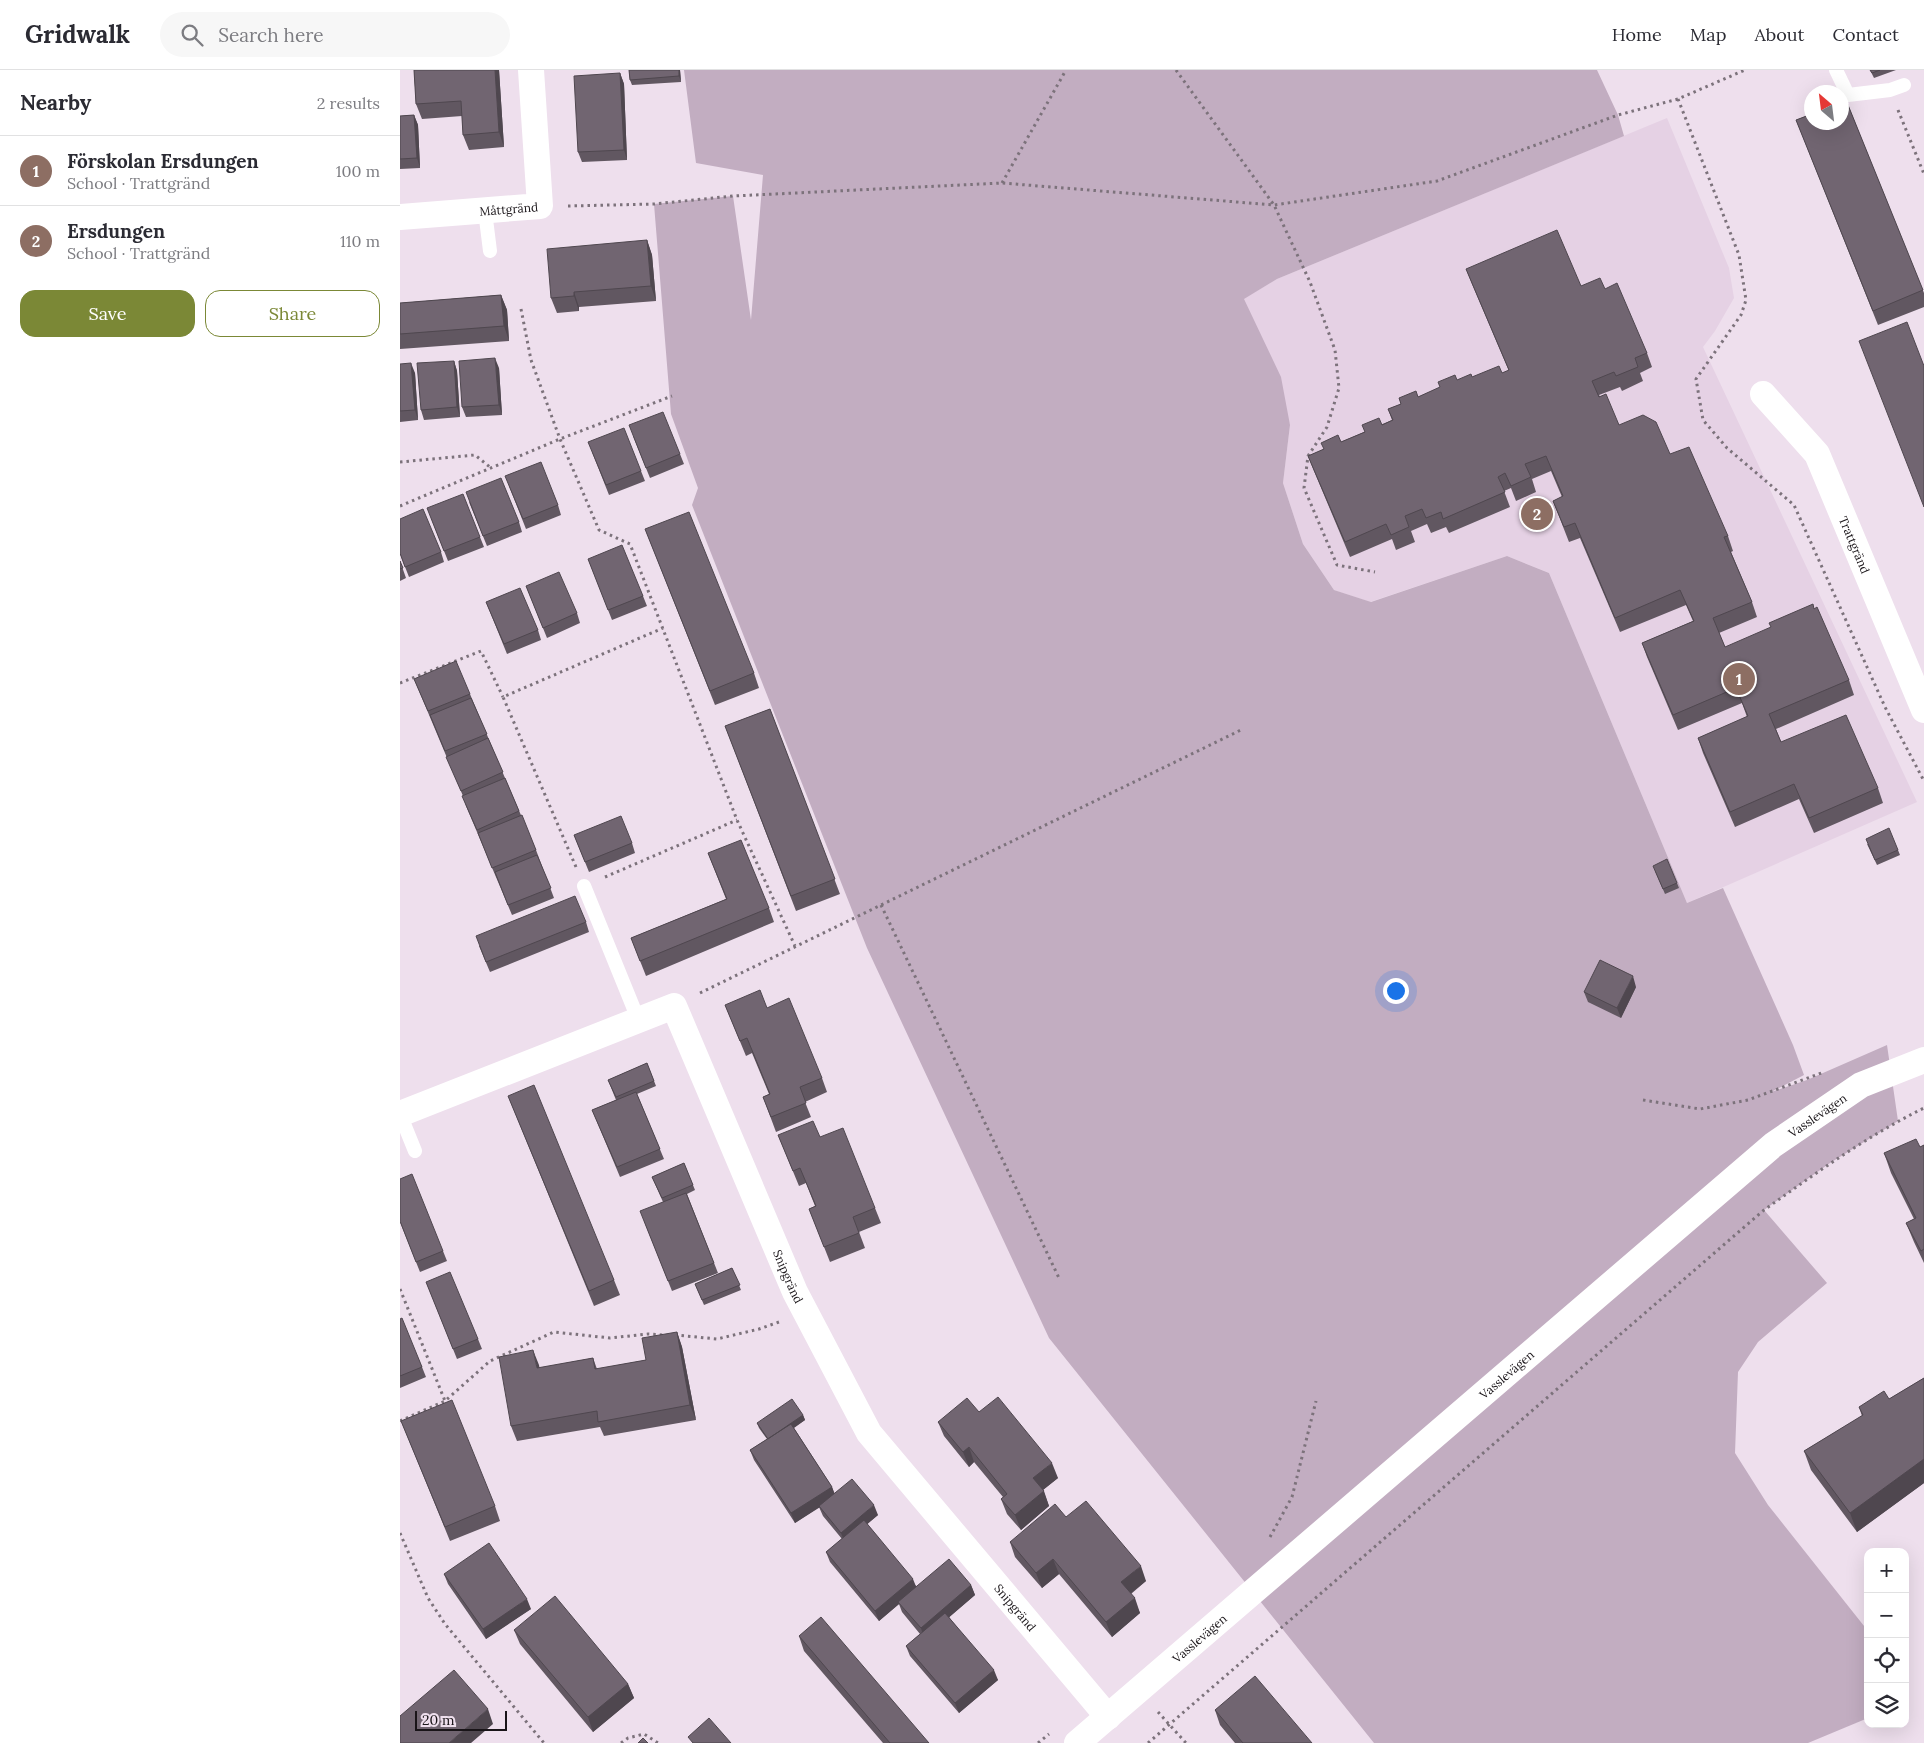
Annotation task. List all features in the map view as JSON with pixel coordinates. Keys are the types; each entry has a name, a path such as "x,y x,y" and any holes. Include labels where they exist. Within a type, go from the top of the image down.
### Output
{"street":[{"name":"Måttgränd","path":"400,217 540,206 532,70"},
{"name":"Trattgränd","path":"1763,394 1817,454 1924,710"},
{"path":"400,1114 674,1006"},
{"name":"Snipgränd","path":"674,1006 794,1292 869,1433 1108,1717"},
{"name":"Vasslevägen","path":"1108,1717 1773,1145 1861,1085 1924,1060"},
{"path":"1077,1743 1108,1717"}],"lane":[{"path":"1836,70 1848,95 1890,90 1904,85"},
{"path":"485,211 490,252"},
{"path":"584,886 638,1019"},
{"path":"400,1114 415,1150"}],"path":[{"path":"1002,183 1066,70"},
{"path":"1176,70 1274,205 1310,282 1335,350 1339,388 1327,427 1308,456 1304,488 1338,565 1375,572"},
{"path":"540,206 654,204 733,196 1002,183 1274,205 1437,181 1618,114 1678,98 1745,70"},
{"path":"1890,90 1924,174"},
{"path":"521,309 531,360 560,438 599,530 630,544 737,820 795,946"},
{"path":"400,506 560,438 672,396"},
{"path":"400,462 475,455 491,468"},
{"path":"503,696 663,628"},
{"path":"400,683 481,651 503,696 584,886 737,820"},
{"path":"674,1006 1243,729"},
{"path":"881,905 1059,1278"},
{"path":"1643,1100 1700,1109 1748,1100 1825,1072"},
{"path":"1148,1743 1764,1210 1830,1164 1898,1121 1924,1108"},
{"path":"400,1289 445,1401"},
{"path":"400,1421 445,1401 490,1361 554,1332 610,1338 648,1334 717,1339 759,1329 805,1313"},
{"path":"1268,1540 1292,1496 1316,1401"},
{"path":"400,1533 428,1598 445,1624 544,1743"},
{"path":"621,1743 628,1738 644,1734 658,1743"}],"shaded area":[{"path":"684,70 1597,70 1618,115 1624,136 1277,279 1244,299 1281,377 1290,425 1283,483 1303,544 1334,590 1371,602 1507,556 1549,573 1687,903 1723,888 1793,1045 1804,1075 1771,1092 1807,1080 1887,1045 1898,1121 1830,1163 1764,1210 1827,1283 1758,1342 1738,1372 1735,1453 1768,1505 1864,1626 1864,1720 1808,1743 1374,1743 1049,1338 867,948 692,505 698,488 671,414 654,204 733,196 751,320 763,175 696,163"},
{"path":"1667,118 1729,268 1734,298 1715,331 1703,347 1917,802 1687,903 1549,573 1507,556 1370,602 1334,590 1303,544 1283,483 1290,425 1243,299 1277,279"}],"building":[{"path":"414,70 495,70 499,132 463,135 461,101 416,104"},
{"path":"629,70 679,70 679,76 630,80"},
{"path":"620,73 624,150 578,152 574,76"},
{"path":"1849,107 1923,290 1873,311 1796,120 1804,117 1804,130 1849,130"},
{"path":"414,115 417,158 400,159 400,116"},
{"path":"1557,230 1581,286 1600,278 1605,289 1617,283 1647,353 1635,358 1638,367 1616,376 1614,372 1592,381 1599,397 1606,394 1619,425 1643,415 1656,422 1670,454 1689,447 1728,536 1724,537 1752,602 1713,618 1725,647 1771,627 1769,623 1813,604 1814,609 1817,607 1849,680 1769,714 1781,742 1846,715 1878,788 1809,818 1794,784 1730,812 1698,738 1748,716 1736,688 1673,715 1642,643 1694,621 1680,590 1615,618 1575,523 1564,527 1553,501 1563,496 1546,456 1525,464 1531,477 1511,486 1505,473 1498,477 1505,492 1443,519 1441,512 1426,518 1422,509 1405,516 1409,527 1391,535 1386,524 1345,542 1308,456 1324,449 1321,443 1338,435 1341,442 1365,432 1362,425 1379,418 1382,425 1393,420 1388,409 1401,404 1399,398 1416,391 1418,397 1440,387 1438,382 1455,375 1457,380 1471,374 1472,377 1499,366 1502,373 1509,370 1466,269"},
{"path":"647,240 651,286 574,292 574,296 551,298 547,249"},
{"path":"501,295 504,326 400,334 400,303"},
{"path":"1907,322 1924,366 1924,507 1859,341"},
{"path":"495,358 499,405 462,407 459,361"},
{"path":"454,361 457,407 421,410 417,363"},
{"path":"411,363 415,410 400,411 400,364"},
{"path":"663,412 680,454 646,468 629,425"},
{"path":"624,428 641,471 606,485 588,442"},
{"path":"541,462 558,505 523,519 505,476"},
{"path":"501,478 519,522 483,536 466,492"},
{"path":"463,494 480,537 444,551 427,508"},
{"path":"423,509 441,552 405,567 400,553 400,519"},
{"path":"689,512 754,673 710,691 645,529"},
{"path":"622,545 643,596 608,610 588,559"},
{"path":"559,572 577,613 543,628 526,586"},
{"path":"520,588 538,630 504,644 486,602"},
{"path":"456,661 470,694 428,711 414,679"},
{"path":"471,698 487,734 445,751 430,715"},
{"path":"770,709 835,879 791,896 725,726"},
{"path":"488,738 503,772 461,791 446,757"},
{"path":"505,778 519,811 477,830 462,796"},
{"path":"522,815 536,850 492,868 478,833"},
{"path":"621,816 632,843 585,862 574,835"},
{"path":"1889,828 1898,850 1875,860 1866,839"},
{"path":"741,840 769,908 640,961 631,938 727,899 708,853"},
{"path":"537,855 551,888 508,905 495,872"},
{"path":"1667,859 1677,883 1663,889 1653,866"},
{"path":"575,896 586,922 486,962 476,936"},
{"path":"1600,960 1633,976 1617,1008 1584,992"},
{"path":"760,990 767,1008 789,998 822,1078 800,1087 806,1103 771,1117 763,1097 770,1094 747,1038 740,1041 725,1005"},
{"path":"647,1063 654,1081 616,1097 608,1080"},
{"path":"534,1085 614,1280 589,1291 508,1096"},
{"path":"636,1092 660,1149 617,1167 592,1110"},
{"path":"813,1121 820,1137 843,1128 875,1208 853,1217 859,1233 824,1247 809,1209 816,1206 800,1168 793,1171 778,1135"},
{"path":"1916,1139 1920,1147 1924,1145 1924,1249 1921,1251 1906,1223 1916,1218 1884,1153"},
{"path":"684,1163 693,1185 662,1198 652,1177"},
{"path":"412,1174 443,1251 416,1262 400,1221 400,1179"},
{"path":"686,1193 714,1263 668,1281 640,1211"},
{"path":"732,1268 740,1285 702,1300 695,1284"},
{"path":"450,1272 478,1339 453,1349 426,1282"},
{"path":"402,1318 422,1367 400,1376 400,1319"},
{"path":"677,1332 690,1405 598,1422 597,1411 511,1426 499,1357 533,1350 537,1368 593,1358 595,1369 646,1360 642,1338"},
{"path":"1924,1378 1924,1459 1850,1513 1804,1451 1863,1415 1859,1407 1884,1391 1889,1399"},
{"path":"998,1397 1052,1463 1033,1478 1044,1491 1015,1515 1001,1499 1007,1494 969,1447 963,1452 938,1422 967,1398 979,1412"},
{"path":"792,1399 803,1415 768,1439 757,1423"},
{"path":"452,1400 495,1506 445,1527 401,1421"},
{"path":"791,1424 832,1487 791,1513 750,1450"},
{"path":"852,1479 874,1505 841,1533 819,1506"},
{"path":"1086,1501 1141,1566 1121,1582 1135,1598 1106,1622 1053,1559 1036,1573 1010,1542 1055,1504 1066,1517"},
{"path":"864,1520 913,1579 875,1611 826,1552"},
{"path":"489,1543 527,1599 483,1629 444,1574"},
{"path":"949,1559 971,1585 921,1628 898,1602"},
{"path":"555,1596 628,1684 588,1717 514,1630"},
{"path":"945,1613 994,1670 955,1703 906,1646"},
{"path":"821,1617 929,1743 890,1743 799,1636"},
{"path":"454,1670 488,1709 449,1743 400,1743 400,1716"},
{"path":"1255,1676 1312,1743 1243,1743 1215,1710"},
{"path":"709,1718 731,1743 693,1743 688,1737"},
{"path":"643,1738 648,1743 638,1743"}],"place":[{"name":"Ersdungen","path":"1537,514"},
{"name":"Förskolan Ersdungen","path":"1739,679"}]}
